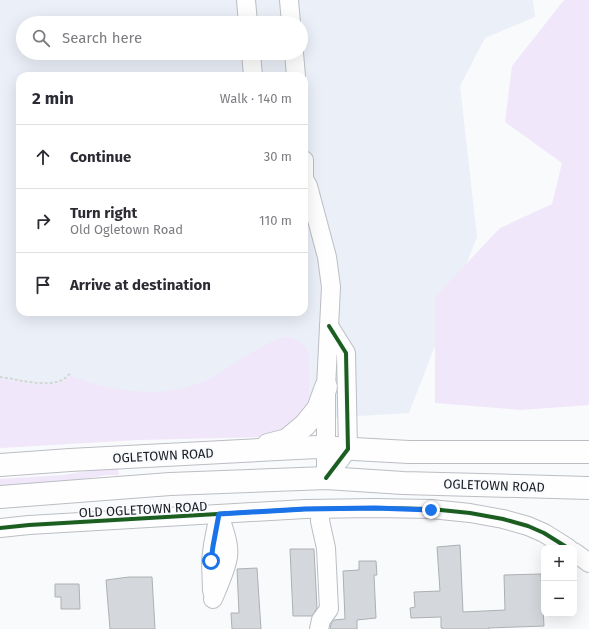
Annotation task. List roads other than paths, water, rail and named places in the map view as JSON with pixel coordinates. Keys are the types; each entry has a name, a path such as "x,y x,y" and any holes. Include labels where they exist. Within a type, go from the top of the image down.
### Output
{"main road":[{"path":"247,451 287,440 306,425 318,409 326,387"},
{"name":"OGLETOWN ROAD","path":"0,465 70,460 317,448 409,452 589,452"},
{"name":"OGLETOWN ROAD","path":"0,497 170,484 326,478 403,483 589,488"}],"street":[{"path":"246,0 247,16"},
{"path":"289,0 290,16"},
{"path":"252,60 253,72"},
{"path":"295,60 296,72"},
{"path":"308,186 327,257 331,287 326,387 326,478"},
{"path":"326,478 348,449 346,353 329,326"},
{"path":"319,629 321,620 329,609 326,548 320,521 321,509"},
{"name":"OLD OGLETOWN ROAD","path":"0,528 29,525 321,509 431,510 470,513 503,519 528,526 544,533 563,545"},
{"path":"577,554 589,563"}]}
